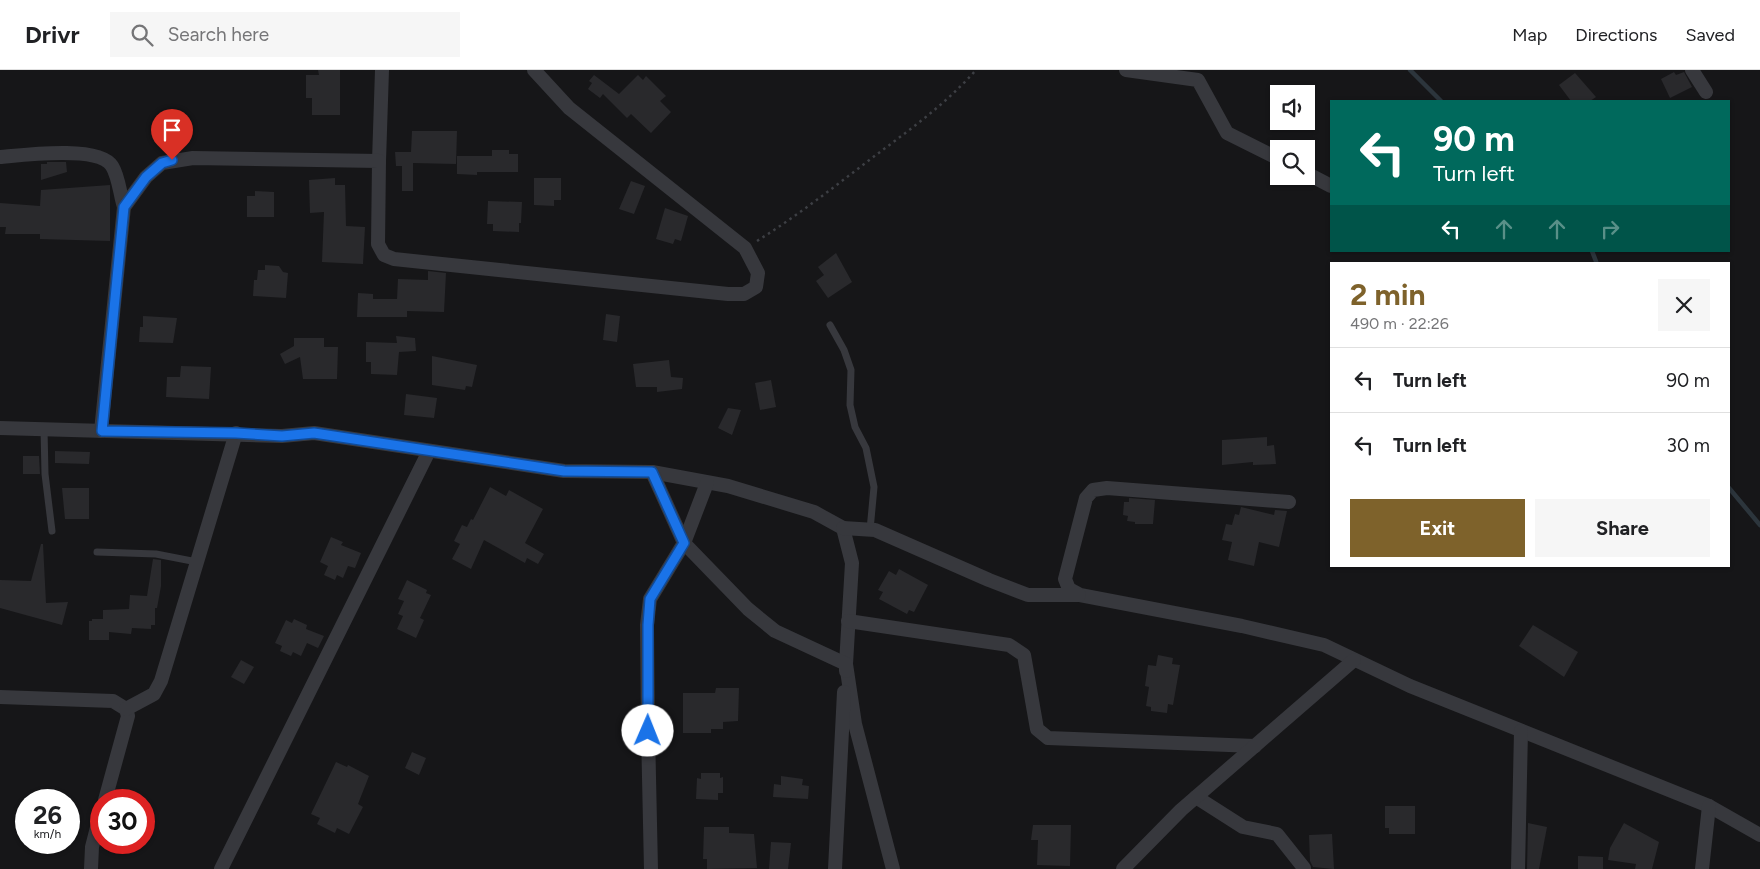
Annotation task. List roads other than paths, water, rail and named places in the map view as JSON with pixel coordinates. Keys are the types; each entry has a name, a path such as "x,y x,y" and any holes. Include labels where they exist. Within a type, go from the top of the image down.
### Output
{"street":[{"path":"382,70 378,244 384,255 394,259 570,279 744,294 756,287 758,273 745,248 568,108 534,70"},
{"path":"1126,70 1198,80 1227,133 1270,154"},
{"path":"1692,70 1706,92"},
{"path":"0,157 58,153 104,158 112,167 124,207 102,431"},
{"path":"124,207 146,177 162,163 172,160 193,158 379,161"},
{"path":"1315,178 1330,186"},
{"path":"0,428 236,433 282,436 314,433 564,471 652,472 707,482 814,512 843,528 870,530 1028,595 1080,595 1242,626 1324,645 1410,686 1709,806 1760,835"},
{"path":"126,709 154,694 161,681 236,433"},
{"path":"221,869 429,451"},
{"path":"652,472 684,543 748,608 775,631 846,664"},
{"path":"651,869 648,731 648,625 650,599 684,543 707,482"},
{"path":"1080,595 1069,589 1065,579 1086,498 1093,490 1107,488 1290,502"},
{"path":"834,869 852,563 843,528"},
{"path":"848,621 1010,645 1024,654 1037,729 1048,738 1255,746"},
{"path":"1123,869 1196,797 1354,660"},
{"path":"846,664 855,724 893,869"},
{"path":"0,697 113,701 126,709 128,716 108,789"},
{"path":"1518,869 1521,731"},
{"path":"1196,797 1243,827 1277,834 1304,868"},
{"path":"1702,869 1709,806"},
{"path":"91,869 92,854"}],"lane":[{"path":"830,325 844,350 851,370 850,405 855,427 866,448 874,487 870,530"},
{"path":"44,429 45,474 52,531"},
{"path":"97,552 156,554 197,562"}],"waterway":[{"path":"1410,70 1440,100"},
{"path":"1592,252 1596,262"},
{"path":"1730,489 1760,525"}]}
